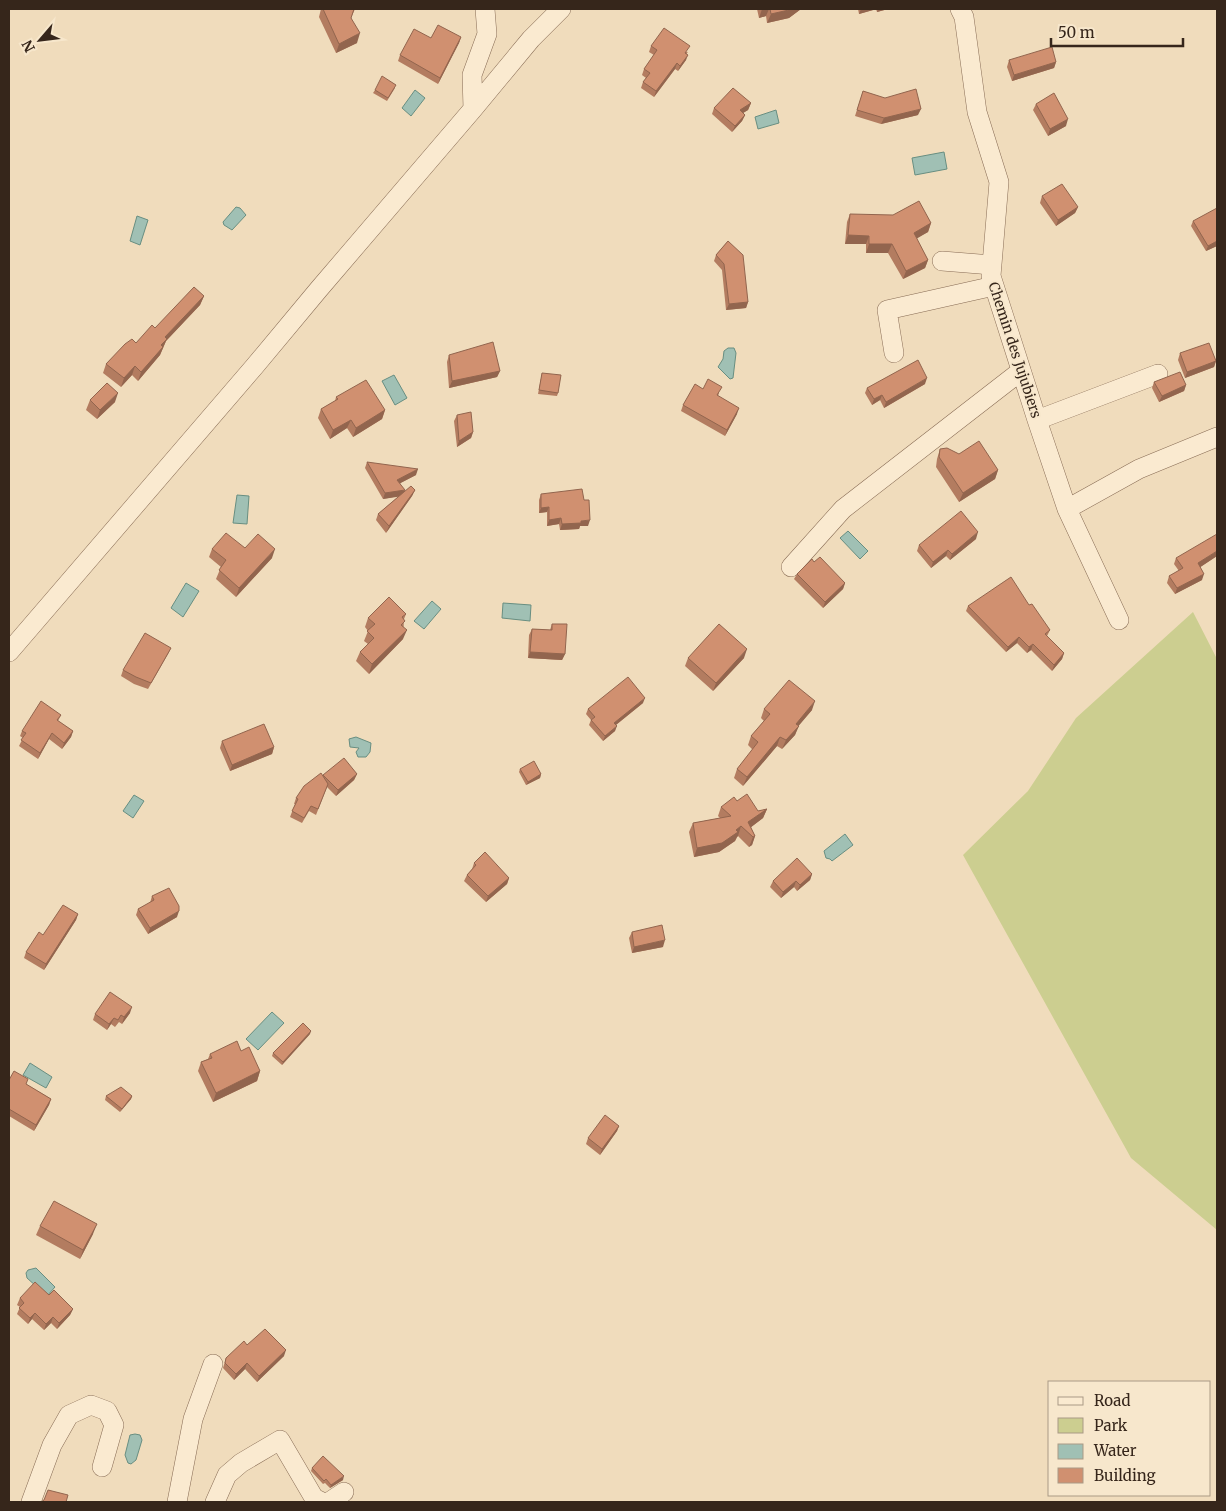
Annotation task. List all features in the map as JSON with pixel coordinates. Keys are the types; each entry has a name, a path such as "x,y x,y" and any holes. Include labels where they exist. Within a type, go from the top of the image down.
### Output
{"street":[{"path":"473,109 472,75 487,34 485,9"},
{"path":"9,652 532,38 561,9"},
{"name":"Chemin des Jujubiers","path":"960,9 964,17 977,112 999,182 991,276 1067,509 1119,620"},
{"path":"942,260 992,265"},
{"path":"894,353 888,310 994,286"},
{"path":"791,567 843,509 1021,371"},
{"path":"1037,420 1158,374"},
{"path":"1067,509 1139,468 1217,437"},
{"path":"177,1502 193,1419 213,1364"},
{"path":"31,1502 52,1444 70,1414 91,1405 107,1411 114,1425 102,1467"},
{"path":"215,1502 227,1475 241,1463 280,1440 314,1498 322,1502"}],"green space":[{"path":"1193,612 1217,659 1217,1230 1131,1158 963,855 1028,791 1076,718"}],"water":[{"path":"415,90 425,98 411,116 402,108"},
{"path":"776,110 779,123 758,129 755,117"},
{"path":"944,152 947,169 915,175 912,158"},
{"path":"236,207 240,208 246,215 232,230 224,225 223,222"},
{"path":"137,216 148,220 140,245 130,241"},
{"path":"728,348 734,348 736,353 733,378 730,379 718,367 723,359 724,351"},
{"path":"394,375 407,398 395,405 382,381"},
{"path":"237,495 249,496 247,524 233,523"},
{"path":"848,531 868,551 860,559 840,538"},
{"path":"186,583 199,591 183,617 171,608"},
{"path":"432,601 441,609 424,629 414,621"},
{"path":"503,603 531,605 530,621 502,618"},
{"path":"356,737 371,743 370,752 366,757 358,757 356,752 359,748 350,747 349,739"},
{"path":"134,795 144,801 133,818 123,811"},
{"path":"845,834 853,845 832,861 826,858 824,851"},
{"path":"272,1012 284,1023 258,1050 246,1039"},
{"path":"30,1063 52,1077 46,1088 23,1075"},
{"path":"36,1268 55,1287 47,1296 27,1278 26,1273 28,1270"},
{"path":"130,1435 140,1435 142,1440 136,1460 131,1464 128,1463 125,1455"}],"building":[{"path":"323,9 354,9 351,18 360,33 339,44"},
{"path":"770,9 793,9 771,14"},
{"path":"438,25 461,37 440,78 400,55 414,29 431,38"},
{"path":"664,28 690,46 685,53 688,55 680,66 677,63 656,91 643,82 650,73 644,69 657,50 651,46"},
{"path":"1052,47 1056,62 1014,75 1009,60"},
{"path":"382,76 396,85 388,98 375,90"},
{"path":"733,88 751,103 740,110 745,115 735,126 714,108"},
{"path":"916,89 921,109 884,118 857,110 863,91 885,98"},
{"path":"1054,93 1068,119 1050,129 1036,104"},
{"path":"1062,184 1078,207 1058,220 1042,196"},
{"path":"919,201 931,223 914,233 928,260 906,271 892,244 869,244 869,236 848,235 850,214 893,215"},
{"path":"1217,208 1217,241 1208,246 1193,221"},
{"path":"728,241 743,255 748,302 729,304 724,264 716,255"},
{"path":"194,287 204,296 165,337 167,339 161,345 163,347 141,372 135,366 124,378 106,364 125,344 132,339 136,343 152,325 155,328"},
{"path":"493,342 500,371 452,381 449,355"},
{"path":"1209,343 1216,361 1187,372 1180,353"},
{"path":"918,360 927,378 886,402 882,395 874,399 867,388"},
{"path":"1180,372 1186,385 1162,396 1154,382"},
{"path":"542,373 561,375 558,393 539,390"},
{"path":"708,379 722,387 717,395 739,408 727,430 683,405 695,384 703,389"},
{"path":"366,380 385,410 356,428 351,420 333,430 321,409 338,399 336,397"},
{"path":"107,383 118,393 100,410 90,400"},
{"path":"471,412 473,432 459,441 457,415"},
{"path":"979,441 998,470 963,493 939,457 940,449 947,448 959,454"},
{"path":"367,462 418,469 397,480 405,490 385,493"},
{"path":"411,486 415,490 389,526 378,514"},
{"path":"582,489 584,500 589,500 590,520 581,521 581,523 562,524 561,518 549,520 549,507 541,508 541,494"},
{"path":"961,511 978,532 952,554 948,550 933,562 919,545"},
{"path":"226,533 245,548 258,534 275,549 239,588 219,570 226,560 212,549"},
{"path":"1217,534 1217,551 1198,563 1204,574 1177,588 1169,576 1183,568 1176,558"},
{"path":"820,557 845,583 825,602 797,574 812,559 814,562"},
{"path":"1011,577 1029,605 1032,604 1050,630 1045,634 1064,653 1054,665 1033,644 1029,647 1019,637 1008,647 968,606"},
{"path":"389,597 406,614 402,617 405,621 401,625 407,630 372,664 360,652 374,638 367,631 375,624 368,618"},
{"path":"552,624 567,624 565,654 530,652 532,629 552,630"},
{"path":"719,624 747,649 716,683 688,658"},
{"path":"145,633 171,648 151,683 123,670"},
{"path":"628,677 645,698 614,723 617,726 605,736 591,720 595,717 588,709"},
{"path":"789,680 815,701 796,724 799,726 786,740 780,737 747,777 737,769 758,742 751,736 770,714 764,709"},
{"path":"41,701 61,715 57,720 73,731 64,743 52,733 40,753 21,740 26,733 22,731"},
{"path":"264,724 274,747 232,765 222,741"},
{"path":"344,758 357,774 338,790 323,775"},
{"path":"534,761 541,774 528,782 520,769"},
{"path":"321,773 328,784 318,809 311,806 304,818 292,811 298,799 296,798 304,786"},
{"path":"747,794 758,811 767,809 748,822 755,836 753,837 741,826 736,830 738,832 722,843 697,848 693,823 731,816 721,807 734,797 737,801"},
{"path":"485,852 509,878 488,896 467,875 476,865 474,863"},
{"path":"797,858 812,874 800,885 796,881 783,892 773,881"},
{"path":"169,888 179,906 179,911 150,928 138,909 154,900 152,896"},
{"path":"63,905 78,914 46,964 26,952 39,932 43,935"},
{"path":"662,925 665,940 634,947 632,932"},
{"path":"110,992 132,1007 124,1017 121,1015 118,1020 114,1018 109,1024 95,1014"},
{"path":"303,1023 311,1031 283,1062 273,1053"},
{"path":"237,1041 241,1051 249,1047 260,1071 216,1093 201,1062 212,1058 210,1054"},
{"path":"14,1071 28,1079 26,1084 51,1099 36,1125 9,1109 9,1080"},
{"path":"121,1087 132,1096 122,1109 106,1096"},
{"path":"605,1115 619,1126 602,1149 588,1138"},
{"path":"54,1201 97,1224 83,1250 40,1226"},
{"path":"35,1282 49,1295 54,1290 73,1309 59,1323 53,1317 46,1324 35,1313 30,1318 19,1308 24,1303 20,1298"},
{"path":"265,1329 286,1350 259,1376 247,1363 236,1374 225,1363 226,1358 244,1341 247,1345"},
{"path":"323,1456 344,1476 331,1485 326,1479 324,1481 312,1468"},
{"path":"48,1490 68,1495 66,1502 41,1502 44,1500"}]}
